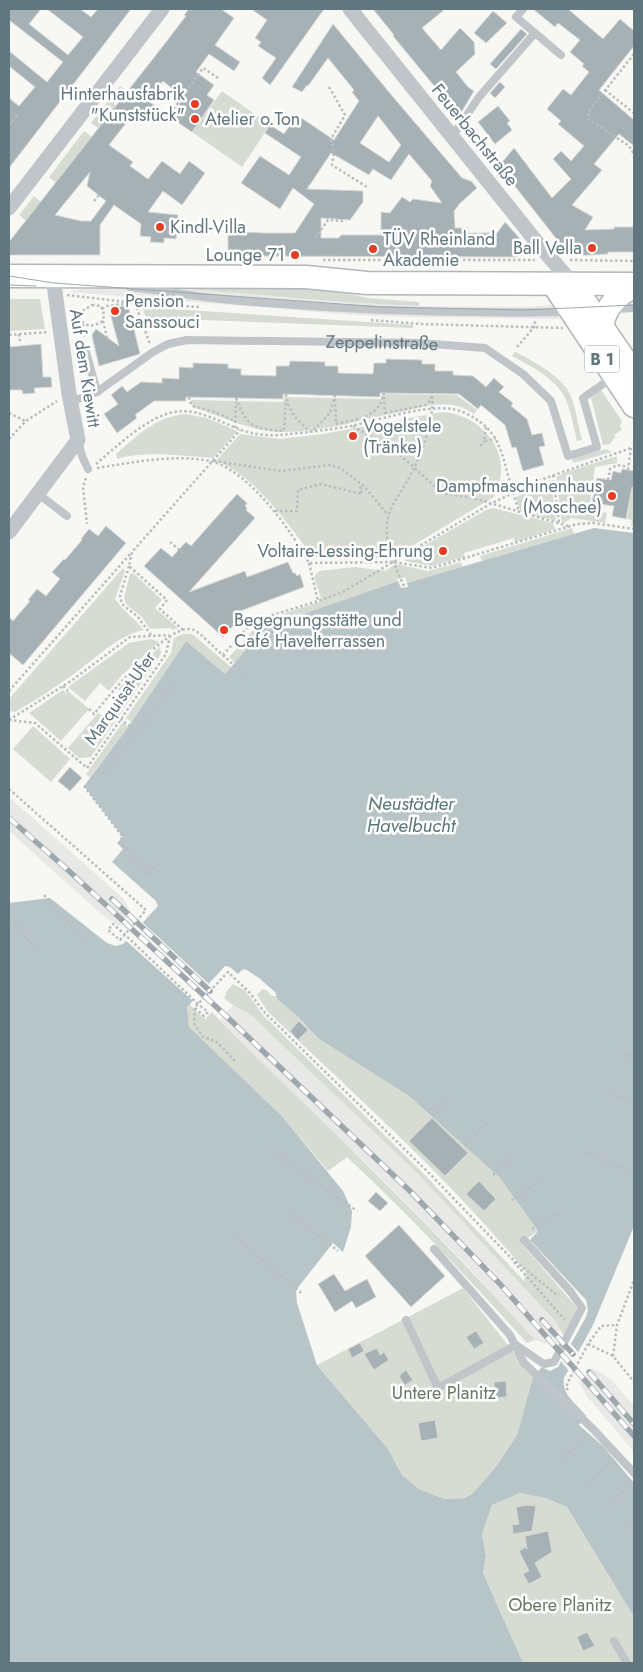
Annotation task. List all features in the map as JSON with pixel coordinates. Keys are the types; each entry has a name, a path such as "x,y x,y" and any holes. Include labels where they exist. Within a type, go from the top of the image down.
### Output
{"main road":[{"path":"15,274 53,277 306,277 366,284 634,285"},
{"name":"B 1","path":"563,284 588,317 624,374 634,406"},
{"path":"588,317 634,285"},
{"name":"B 1","path":"588,317 624,374"}],"street":[{"path":"9,208 162,9"},
{"name":"Feuerbachstraße","path":"350,9 538,245 552,260 563,284"},
{"name":"Auf dem Kiewitt","path":"9,532 78,440 64,401 53,277"}],"lane":[{"path":"523,9 516,17 561,55"},
{"path":"452,137 479,97 535,33"},
{"path":"53,277 219,298 312,306 588,317 634,308"},
{"name":"Zeppelinstraße","path":"64,401 97,392 153,352 168,344 187,340 419,343 485,348 523,374 551,401 568,456 598,447 583,398 624,374"},
{"path":"85,348 97,392"},
{"path":"78,440 88,470"},
{"path":"37,494 67,516"},
{"path":"516,1345 544,1364 554,1362 582,1308 570,1291 524,1240"},
{"path":"434,1249 510,1335 524,1363 584,1420 634,1473"},
{"path":"406,1320 438,1388 516,1345"},
{"path":"614,1641 627,1663"}],"path":[{"path":"634,54 588,112 589,119 629,146 634,154"},
{"path":"187,112 183,118 172,110 203,68 218,78"},
{"path":"329,87 345,115 331,139 334,153 332,165 367,186"},
{"path":"605,90 634,113"},
{"path":"165,94 178,103"},
{"path":"15,125 10,124 18,114"},
{"path":"94,201 99,196"},
{"path":"315,238 328,220 343,221"},
{"path":"552,260 634,261"},
{"path":"135,302 153,352"},
{"path":"102,310 107,306 123,303"},
{"path":"85,348 82,324 79,317 84,310 92,305 101,306 107,337"},
{"path":"524,326 535,326 588,317"},
{"path":"82,324 88,326 103,321"},
{"path":"517,347 535,326"},
{"path":"9,334 48,332"},
{"path":"19,334 20,342"},
{"path":"336,424 364,418 375,410 382,401 384,392 385,418"},
{"path":"385,413 426,405 430,401 432,393 432,409 427,433 406,484 388,515 387,538 393,562 404,586"},
{"path":"284,433 286,394 290,411 299,423 312,432"},
{"path":"312,432 330,413 335,395 336,428"},
{"path":"189,397 193,406 215,412 235,421"},
{"path":"235,428 236,398 245,419 255,427 284,433"},
{"path":"9,439 26,421 64,401"},
{"path":"87,524 83,486 88,470 142,428 160,416 173,412 194,412 240,430 262,435 312,432 352,426 432,409 454,408 474,418 486,427 496,439 504,453 519,512"},
{"path":"9,413 26,421"},
{"path":"352,426 386,444 442,493 472,498 569,526"},
{"path":"480,446 484,441 486,427"},
{"path":"9,691 240,430"},
{"path":"484,441 496,439"},
{"path":"608,480 610,470 617,465 628,469 633,448"},
{"path":"223,656 253,621 342,592 490,504 553,475 633,448"},
{"path":"88,470 157,459 213,461 282,471 330,465 340,468 364,486 388,515"},
{"path":"213,461 226,467 242,479 275,511 291,532 309,563 318,601"},
{"path":"553,475 559,523"},
{"path":"275,511 297,511 298,490 321,484 362,494 360,488 364,486"},
{"path":"309,563 393,562 432,568 577,524 594,524 634,530"},
{"path":"170,542 184,554"},
{"path":"132,552 120,596 122,604 138,617 151,636"},
{"path":"129,566 167,600 160,609 183,630 193,630 247,678"},
{"name":"Marquisat-Ufer","path":"9,720 35,723 87,768 166,654 171,635 183,630"},
{"path":"9,720 63,686 130,637 171,635"},
{"path":"89,709 94,714 128,673 171,635"},
{"path":"106,773 174,682"},
{"path":"63,686 68,691"},
{"path":"120,718 137,731"},
{"path":"84,786 123,837 119,842 147,874 158,864"},
{"path":"9,790 146,910 120,940 108,930 113,924 120,930 198,1004 208,1012 204,1016 195,1008"},
{"path":"44,895 85,941"},
{"path":"9,916 37,951"},
{"path":"235,1061 217,1042 203,1037 194,1023 195,1008 228,972 249,992 266,1014 429,1173 510,1257 572,1329"},
{"path":"624,1054 634,1058"},
{"path":"606,1092 634,1104"},
{"path":"433,1116 449,1098"},
{"path":"464,1145 488,1122"},
{"path":"271,1150 356,1211"},
{"path":"584,1152 634,1173"},
{"path":"492,1175 513,1156"},
{"path":"512,1200 538,1182"},
{"path":"532,1229 560,1212"},
{"path":"290,1213 338,1251"},
{"path":"236,1236 301,1293"},
{"path":"510,1257 557,1295 570,1291"},
{"path":"613,1356 617,1325 634,1280"},
{"path":"572,1395 566,1388 567,1384 588,1344 601,1326 617,1325"},
{"path":"588,1344 613,1356 634,1382"},
{"path":"562,1460 593,1429"},
{"path":"587,1486 618,1454"},
{"path":"607,1508 634,1479"},
{"path":"626,1523 634,1532"}],"shaded area":[{"path":"82,289 187,289 357,303 419,306 526,307 554,305 560,319 356,315 68,292"},
{"path":"9,797 123,898 131,912 119,926 101,914 9,831"},
{"path":"233,1005 252,1016 417,1173 555,1321 560,1331 546,1344 535,1340 470,1269 390,1187 220,1020"},
{"path":"592,1368 611,1379 634,1406 634,1452 586,1395 579,1382"}],"green space":[{"path":"120,86 127,91 119,102 116,101 114,104 116,106 98,128 91,123"},
{"path":"222,91 270,125 242,167 192,132"},
{"path":"84,131 92,137 56,183 49,177"},
{"path":"34,196 41,202 26,221 19,215"},
{"path":"187,289 326,289 368,298 419,302 419,306 357,303"},
{"path":"9,299 40,299 45,329 9,331"},
{"path":"142,307 413,325 413,328 146,318"},
{"path":"515,352 546,369 566,387 574,405 582,440 577,441 562,392 550,379 512,356"},
{"path":"601,390 622,421 620,426 622,430 614,435 615,437 610,444 603,445 591,398"},
{"path":"382,394 457,395 477,410 474,414 464,408 447,404 433,405 328,428 284,432 248,427 193,407 191,400 283,402 284,397 381,399"},
{"path":"442,412 464,417 484,430 491,439 497,449 500,460 501,474 498,488 494,497 390,559 314,557 282,516 258,490 231,468 216,461 240,434 279,439 323,434"},
{"path":"185,414 207,418 237,431 213,458 151,454 127,456 117,459 116,454 148,428 165,419"},
{"path":"606,449 612,452 573,463 572,458"},
{"path":"617,457 617,463 595,467 589,510 607,513 605,523 571,518 562,523 556,477"},
{"path":"551,480 556,521 520,511 516,497"},
{"path":"631,487 634,488 634,526 631,526 632,520 627,519"},
{"path":"493,508 553,523 555,529 515,542 514,538 464,553 465,557 432,566 405,561 406,556 486,510"},
{"path":"572,528 574,534 482,561 480,556"},
{"path":"461,562 462,567 407,583 405,577 266,627 235,663 229,657 261,621 322,601 314,577 319,571 355,567 385,571 396,564 428,571"},
{"path":"123,568 125,571 115,599 144,630 124,637 29,704 15,712 9,711 9,699"},
{"path":"133,573 162,600 155,608 178,628 173,630 170,628 150,629 142,617 126,604 124,597 130,574"},
{"path":"183,634 192,634 231,667 225,674 186,641 131,722 126,718 171,653 174,638"},
{"path":"151,639 159,642 121,676 109,691 100,683 85,701 68,687 129,643"},
{"path":"160,646 161,654 91,757 79,758 68,748 98,713 105,718 125,695 118,689"},
{"path":"63,690 66,693 68,691 89,709 61,741 29,713"},
{"path":"123,722 128,727 90,777 86,774"},
{"path":"33,726 70,759 51,782 13,749"},
{"path":"233,984 245,990 263,1015 424,1174 524,1281 526,1272 466,1204 401,1138 268,1012 257,995 262,989 272,996 277,996 278,1000 297,1016 319,1039 409,1096 500,1178 538,1231 521,1243 577,1308 570,1327 563,1335 555,1321 417,1173 252,1016 224,998"},
{"path":"189,1004 205,1019 212,1012 425,1223 535,1340 527,1343 439,1248 347,1157 328,1171 282,1116 189,1027 187,1012"},
{"name":"Untere Planitz","path":"463,1288 533,1377 517,1435 495,1468 473,1493 465,1498 446,1499 419,1489 402,1475 388,1449 317,1365"},
{"name":"Obere Planitz","path":"520,1493 545,1498 567,1507 634,1617 634,1663 523,1663 483,1573 486,1556 482,1534 492,1505"}],"water":[{"name":"Neustädter Havelbucht","path":"594,528 634,533 634,1226 593,1325 564,1378 564,1384 567,1394 586,1416 579,1425 604,1447 634,1483 634,1617 567,1507 545,1498 520,1493 492,1505 482,1534 486,1556 483,1573 523,1663 9,1663 9,903 50,898 107,943 116,946 123,944 158,906 156,901 112,862 123,849 117,843 123,837 84,786 128,727 186,641 225,674 266,627 398,581 401,588 408,587 407,583","holes":["225,966 230,967 238,974 245,969 259,978 275,992 278,1000 297,1016 319,1039 409,1096 500,1178 538,1231 530,1240 586,1300 588,1310 586,1317 558,1367 550,1371 542,1367 533,1377 517,1435 495,1468 473,1493 465,1498 445,1499 419,1489 402,1475 388,1449 317,1365 297,1303 296,1290 333,1243 343,1252 351,1227 352,1211 343,1191 282,1116 189,1027 187,1007"]}],"pier":[{"path":"141,921 210,985 194,1002 124,939"},
{"path":"569,1342 580,1354 570,1372 559,1359"}],"building":[{"path":"9,9 41,9 29,24 68,55 83,37 47,9 80,9 91,17 98,9 131,9 9,168 9,98 19,106 35,87 9,66 9,51 47,82 63,62 9,20"},
{"path":"189,9 221,9 234,18 215,45 240,62 234,71 209,54 196,72 214,85 207,95 214,100 192,132 170,117 184,98 163,81 147,100 162,111 152,123 137,111 109,145 133,162 130,166 148,179 162,161 180,174 189,161 205,173 182,205 163,191 148,212 178,215 176,239 164,238 164,243 150,242 151,237 140,236 141,224 114,205 100,225 100,255 9,255 9,242 163,46 186,16 184,15","holes":["90,172 87,186 106,201 91,221 81,221 55,215"]},
{"path":"251,9 324,9 270,85 262,78 276,58 258,46 261,42 255,38 267,20"},
{"path":"373,9 445,9 422,28 441,50 460,28 474,42 475,54 456,72 468,87 474,91 459,116 393,36"},
{"path":"533,9 568,9 603,39 620,19 634,31 634,46 599,90 634,120 634,146 619,134 594,164 602,170 572,205 593,217 585,230 634,227 634,252 608,252 608,254 570,256 499,166 514,148 552,198 571,179 553,159 561,151 571,161 584,146 558,124 561,121 547,109 563,89 571,95 589,72 582,66 584,64 570,52 580,40 558,23 555,27"},
{"path":"493,11 507,23 486,43 474,33"},
{"path":"333,24 462,178 471,181 477,188 454,211 455,228 468,228 468,233 497,233 505,222 522,241 522,252 517,257 228,256 228,227 245,227 245,232 295,233 314,204 293,188 280,209 241,183 260,156 289,175 301,157 265,133 270,125 284,134 297,115 334,140 359,101 352,92 354,90 328,58 302,92 292,87","holes":["378,116 401,145 389,162 360,143","331,153 369,175 373,169 391,180 409,154 432,181 430,186 442,203 413,199 410,202 402,197 390,213 381,212 381,235 341,235 339,238 321,238 321,218 350,220 363,202 363,191 307,189"]},
{"path":"521,29 527,34 496,69 490,64"},
{"path":"500,82 505,87 495,98 490,93"},
{"path":"498,106 510,121 507,123 512,130 495,144 478,122"},
{"path":"128,305 140,354 99,366 92,336 93,333 96,329 119,346 109,309"},
{"path":"41,344 43,377 51,377 52,387 34,388 35,393 23,394 22,390 9,390 9,347"},
{"path":"386,359 422,360 422,364 435,364 435,371 453,371 453,375 473,376 486,387 494,378 504,387 499,392 513,403 511,406 527,419 532,435 542,433 545,446 539,447 544,465 523,471 516,447 512,448 505,425 481,405 478,409 459,394 380,393 380,397 283,394 283,399 186,397 186,401 154,401 135,415 137,418 117,433 104,414 118,404 111,395 122,386 127,392 141,382 162,383 162,378 179,379 179,367 193,368 193,363 228,364 228,368 241,369 241,375 276,376 276,366 289,366 290,361 325,362 325,366 338,366 338,373 373,374 374,363 386,363"},
{"name":"Dampfmaschinenhaus (Moschee)","path":"622,469 634,471 634,487 632,487 626,519 612,516 614,506 592,503 597,478 611,480 613,471 621,473"},
{"path":"237,494 247,503 245,506 246,510 255,518 189,592 245,571 247,577 288,562 293,573 297,576 300,574 304,587 235,613 240,618 223,637 144,566 161,548 172,557 186,542 191,546"},
{"path":"106,526 126,543 23,665 9,653 9,617 13,621 30,601 28,600 37,589 46,596 60,579 52,572 65,560 89,529 98,536"},
{"path":"70,767 82,778 70,791 58,781"},
{"path":"299,1021 308,1030 298,1040 290,1031"},
{"path":"432,1118 468,1153 445,1176 409,1141"},
{"path":"479,1181 496,1199 484,1211 466,1194"},
{"path":"376,1192 388,1203 380,1211 368,1201"},
{"path":"399,1225 445,1276 411,1307 365,1256"},
{"path":"334,1274 345,1291 367,1279 376,1297 356,1308 352,1301 335,1312 318,1284"},
{"path":"476,1331 484,1343 474,1349 466,1337"},
{"path":"360,1343 364,1351 352,1358 348,1349"},
{"path":"377,1348 380,1355 384,1352 389,1360 374,1370 364,1354"},
{"path":"406,1370 413,1380 405,1385 400,1375"},
{"path":"506,1381 507,1397 495,1398 494,1382"},
{"path":"435,1420 438,1438 421,1441 418,1423"},
{"path":"536,1506 532,1531 513,1534 512,1525 519,1524 516,1507"},
{"path":"548,1531 552,1552 535,1563 542,1577 529,1584 523,1574 529,1571 519,1551 526,1547 527,1549 525,1536"},
{"path":"587,1632 595,1646 583,1651 577,1637"}],"tram line":[{"path":"9,276 54,283 381,307 526,310 634,305"},
{"path":"9,285 36,286"}],"railway":[{"path":"9,818 225,1015 411,1192 500,1284 634,1436"},
{"path":"112,899 210,991"},
{"path":"542,1320 573,1354"},
{"path":"589,1372 634,1424"}],"place":[{"name":"Hinterhausfabrik \"Kunststück\"","path":"195,104"},
{"name":"Atelier o.Ton","path":"195,119"},
{"name":"Kindl-Villa","path":"160,227"},
{"name":"Ball Vella","path":"592,248"},
{"name":"TÜV Rheinland Akademie","path":"373,249"},
{"name":"Lounge 71","path":"295,255"},
{"name":"Pension Sanssouci","path":"115,311"},
{"name":"Vogelstele (Tränke)","path":"353,436"},
{"name":"Dampfmaschinenhaus (Moschee)","path":"612,496"},
{"name":"Voltaire-Lessing-Ehrung","path":"443,551"},
{"name":"Begegnungsstätte und Café Havelterrassen","path":"224,630"}]}
